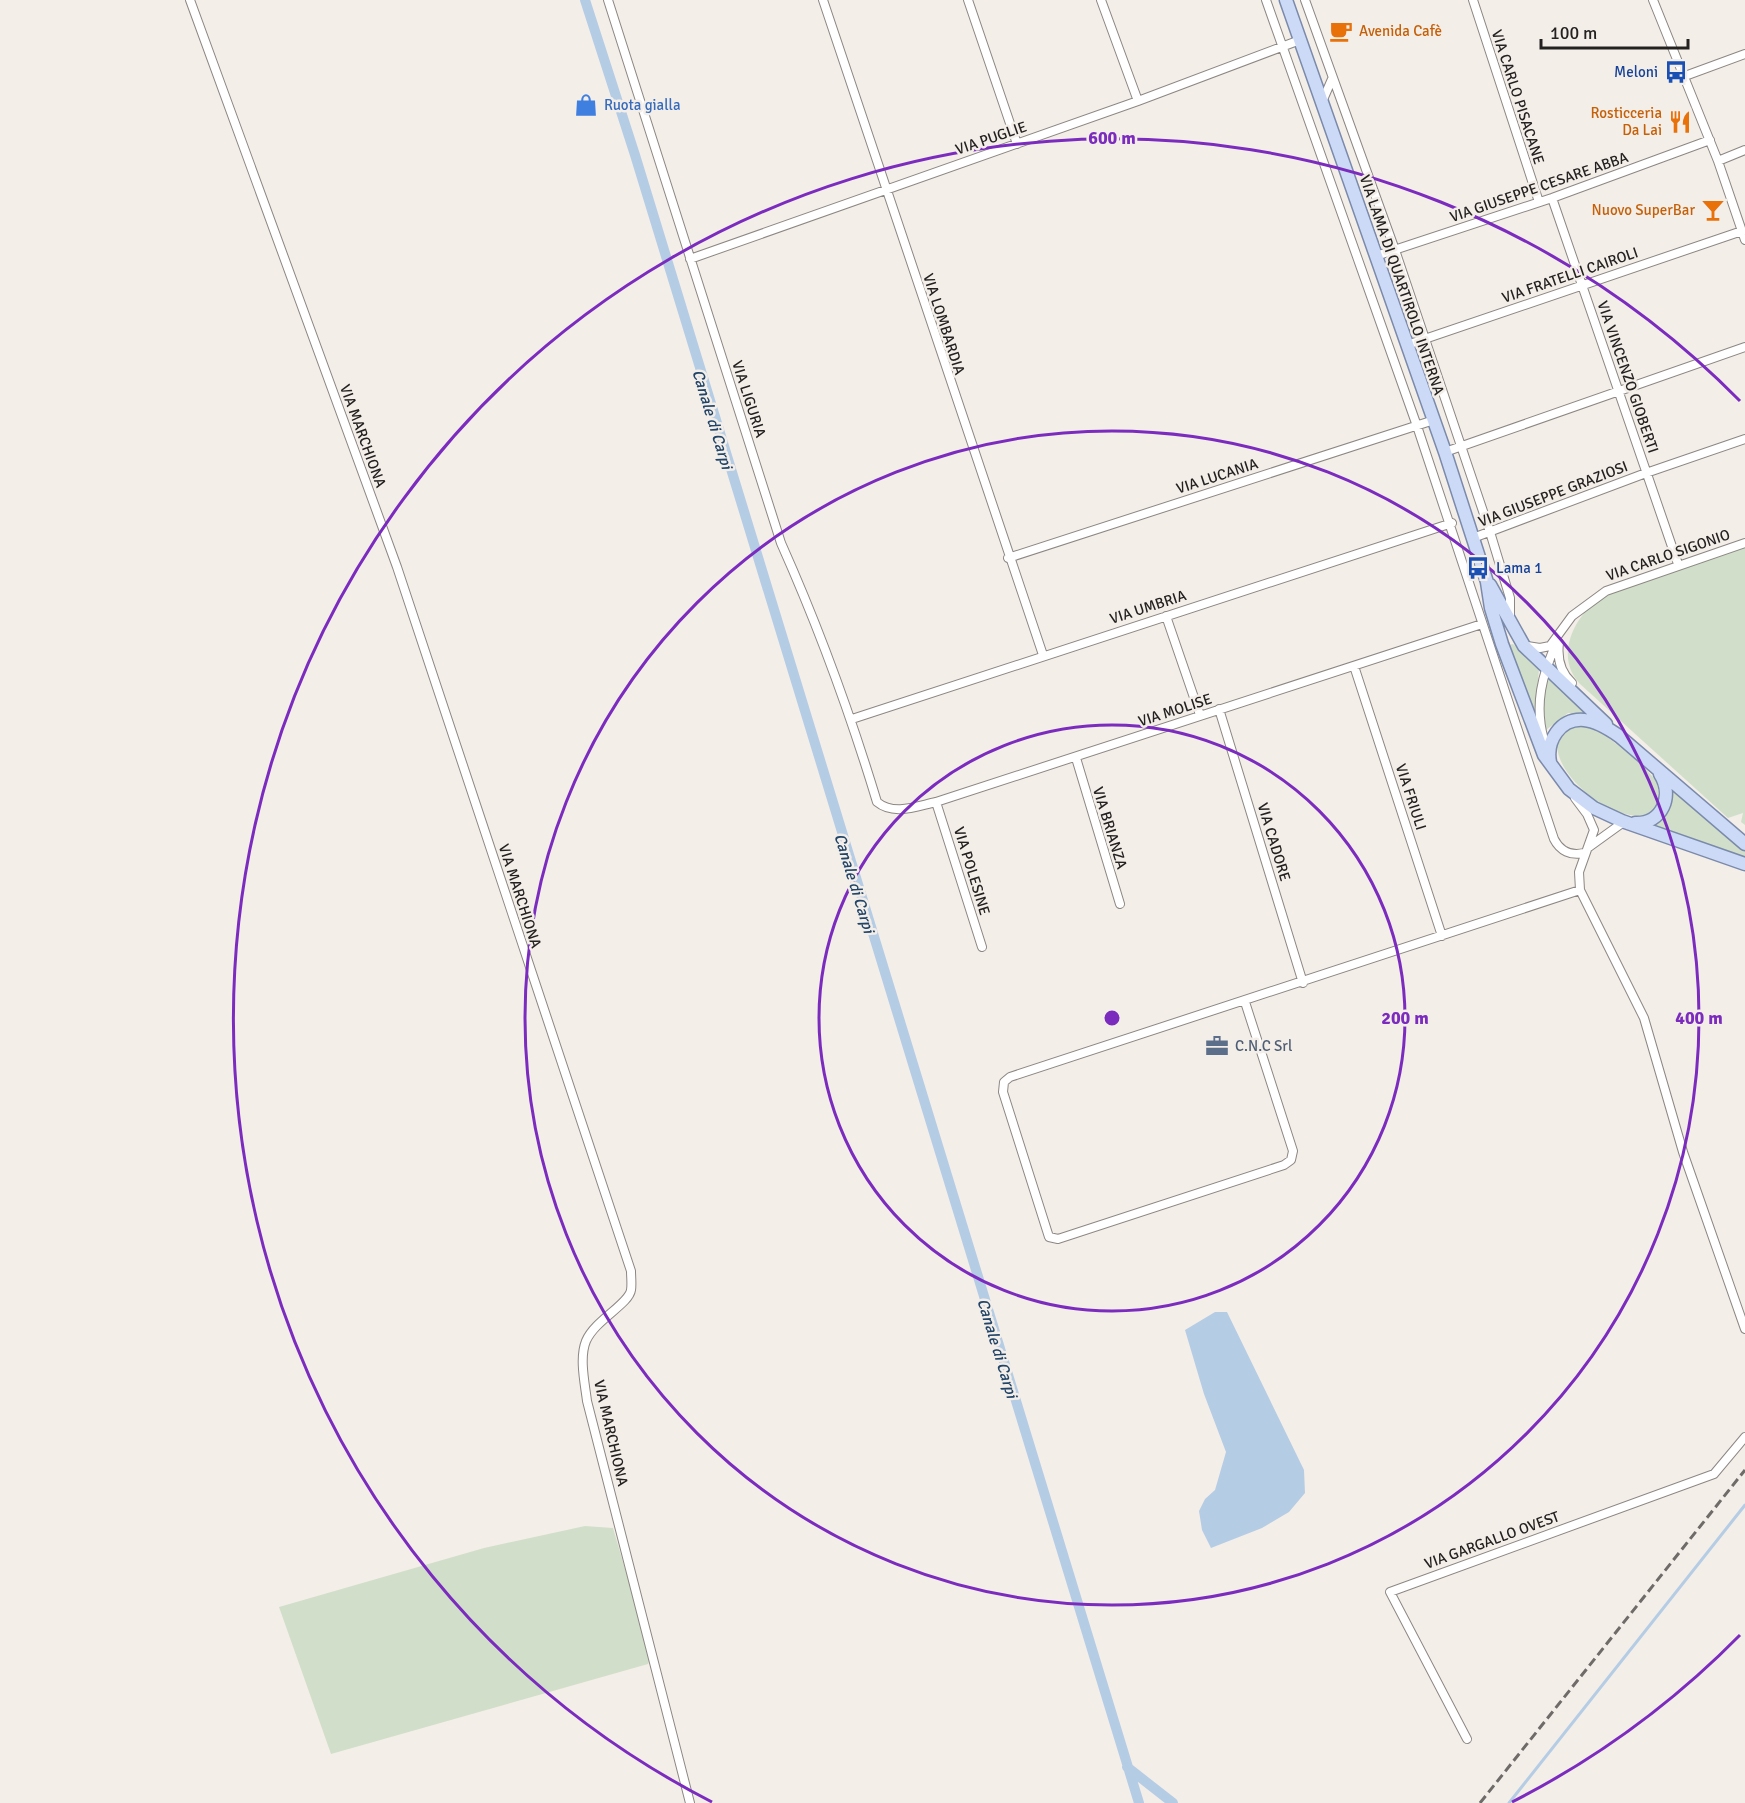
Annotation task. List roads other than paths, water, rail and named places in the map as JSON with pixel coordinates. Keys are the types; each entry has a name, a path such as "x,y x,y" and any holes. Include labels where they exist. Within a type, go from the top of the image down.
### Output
{"main road":[{"name":"VIA LAMA DI QUARTIROLO INTERNA","path":"1286,0 1445,452 1487,582 1491,608 1502,644 1538,743 1551,766"},
{"name":"VIA LAMA DI QUARTIROLO INTERNA","path":"1487,582 1524,646 1615,732"},
{"path":"1745,844 1654,768 1615,732 1593,722 1573,721 1561,727 1554,735 1549,748 1551,766 1569,789 1594,808 1626,822 1745,864"},
{"path":"1626,822 1648,822 1656,817 1663,808 1666,788 1654,768"}],"street":[{"name":"VIA MARCHIONA","path":"190,0 397,567 631,1271 631,1292 621,1305 600,1319 585,1342 583,1365 587,1401 690,1803"},
{"name":"VIA LIGURIA","path":"608,0 781,543 813,614 852,719 878,802"},
{"name":"VIA LOMBARDIA","path":"823,0 1008,558 1043,655"},
{"path":"968,0 1017,144"},
{"path":"1101,0 1138,101"},
{"path":"1266,0 1451,524 1554,839 1570,853 1586,850 1626,822"},
{"path":"1305,0 1395,250 1490,532 1510,598 1510,625"},
{"name":"VIA CARLO PISACANE","path":"1473,0 1539,202"},
{"path":"1653,0 1710,140 1744,236"},
{"name":"VIA PUGLIE","path":"690,259 1138,101 1300,39"},
{"path":"1685,76 1745,54"},
{"path":"1322,102 1332,79"},
{"name":"VIA GIUSEPPE CESARE ABBA","path":"1376,256 1552,198 1710,140"},
{"path":"1718,161 1745,150"},
{"name":"VIA VINCENZO GIOBERTI","path":"1552,198 1678,564"},
{"name":"VIA FRATELLI CAIROLI","path":"1407,345 1583,284 1744,236"},
{"path":"1445,452 1745,347"},
{"name":"VIA LUCANIA","path":"1008,558 1434,420"},
{"name":"VIA GIUSEPPE GRAZIOSI","path":"1473,538 1646,473 1745,440"},
{"name":"VIA UMBRIA","path":"852,719 1451,524"},
{"name":"VIA CARLO SIGONIO","path":"1563,630 1572,616 1606,591 1678,564 1745,543"},
{"path":"1166,616 1200,715"},
{"name":"VIA MOLISE","path":"878,802 886,809 898,810 936,802 1482,624"},
{"path":"1551,766 1539,716 1545,668 1563,630"},
{"path":"1524,646 1548,647 1563,630"},
{"path":"1563,630 1558,655 1561,670 1565,677 1604,715 1615,732"},
{"name":"VIA FRIULI","path":"1354,666 1442,936"},
{"name":"VIA CADORE","path":"1220,710 1303,983"},
{"name":"VIA BRIANZA","path":"1076,758 1119,904"},
{"path":"1569,789 1592,824 1593,836 1579,872 1580,890 1644,1018 1683,1152 1745,1329"},
{"name":"VIA POLESINE","path":"936,802 981,947"},
{"path":"1245,1002 1293,1151 1291,1160 1284,1165 1058,1239 1049,1237 1003,1092 1004,1082 1010,1077 1303,983 1580,890"},
{"name":"VIA GARGALLO OVEST","path":"1467,1739 1390,1592 1714,1474 1745,1437"}],"water":[{"path":"1215,1312 1227,1312 1304,1470 1305,1493 1289,1512 1262,1528 1211,1548 1202,1530 1199,1511 1205,1499 1215,1490 1226,1452 1204,1394 1185,1330"}],"waterway":[{"name":"Canale di Carpi","path":"585,0 635,155 1139,1803"},
{"path":"1509,1803 1745,1505"},
{"name":"Canale di Carpi","path":"1127,1767 1173,1803"}],"railway":[{"path":"1480,1803 1745,1470"}],"place":[{"name":"Avenida Cafè","path":"1341,31"},
{"name":"Meloni","path":"1676,72"},
{"name":"Ruota gialla","path":"586,105"},
{"name":"Rosticceria Da Lai","path":"1680,122"},
{"name":"Nuovo SuperBar","path":"1713,210"},
{"name":"Lama 1","path":"1478,568"},
{"name":"C.N.C Srl","path":"1217,1046"}]}
